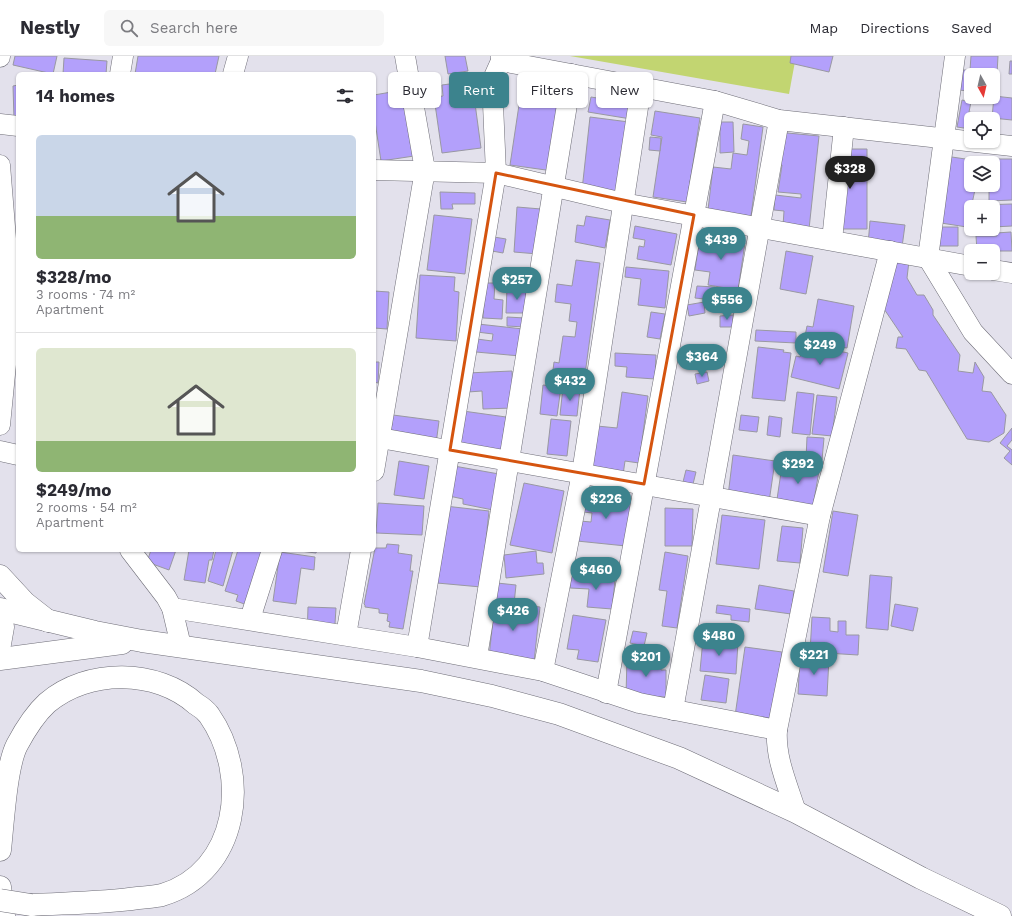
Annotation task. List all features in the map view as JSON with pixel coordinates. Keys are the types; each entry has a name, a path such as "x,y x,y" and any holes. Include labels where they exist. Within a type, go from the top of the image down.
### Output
{"main road":[{"path":"0,576 25,603 48,621"},
{"path":"0,609 142,641 421,682 492,696 559,714 679,758 796,812 921,878 1000,916"},
{"path":"0,616 3,627 0,644"},
{"path":"0,659 142,641"},
{"path":"0,850 10,774 16,747 30,722 53,699 70,688 91,681 137,677 163,683 185,694 208,714 221,735 228,756 234,801 229,826 220,850 206,869 185,884 162,895 121,901 31,905"},
{"path":"0,888 4,916"},
{"path":"0,900 121,916"}],"street":[{"path":"120,72 123,56"},
{"path":"234,72 238,56"},
{"path":"376,461 380,438 380,401 425,170 405,56"},
{"path":"955,56 928,258 973,332 1012,374"},
{"path":"418,647 496,173 492,81 501,58 563,72"},
{"path":"653,90 715,101 779,120 844,126 1012,146"},
{"path":"606,693 715,101"},
{"path":"477,657 567,108"},
{"path":"543,671 582,473 638,108"},
{"path":"673,710 779,120"},
{"path":"0,124 16,126"},
{"path":"832,240 844,126"},
{"path":"0,165 14,288 0,425"},
{"path":"376,170 425,170 496,173 623,203 694,215 759,229 832,240 964,265"},
{"path":"796,812 779,759 776,739 777,730 820,516 890,251"},
{"path":"1000,271 1012,273"},
{"path":"380,438 820,516"},
{"path":"0,451 16,455"},
{"path":"132,552 166,597 172,608 181,646"},
{"path":"250,619 271,552"},
{"path":"346,635 361,552"},
{"path":"172,608 250,619 477,657 543,671 639,703 777,730"}],"highlighted area":[{"path":"496,173 694,215 644,484 450,450"}],"green space":[{"path":"570,56 796,56 789,94"}],"building":[{"path":"15,56 57,56 53,72 44,72 13,65"},
{"path":"138,56 219,56 215,72 135,72"},
{"path":"445,56 465,56 468,71 449,72 448,74"},
{"path":"791,56 833,56 829,72 790,63"},
{"path":"971,56 998,56 997,68 970,68"},
{"path":"64,58 107,61 106,72 63,72"},
{"path":"1010,61 1012,61 1012,74 1009,74"},
{"path":"959,70 964,70 964,90 957,90"},
{"path":"449,84 449,108 476,108 481,148 442,153 436,108 441,108 441,96 443,96 442,85"},
{"path":"16,85 16,119 14,119 13,86"},
{"path":"388,93 388,108 406,108 414,156 381,161 376,128 376,95"},
{"path":"591,97 596,98 596,108 632,108 631,119 588,112"},
{"path":"1000,97 1012,98 1012,120 1000,119 1000,112 993,112 993,104 1000,104"},
{"path":"962,100 964,100 964,104 971,104 969,112 964,112 964,128 957,127"},
{"path":"519,108 563,108 553,171 510,165"},
{"path":"655,111 700,118 687,202 653,197 662,137 651,135"},
{"path":"590,117 629,122 621,194 582,190"},
{"path":"720,122 733,122 734,152 720,153"},
{"path":"743,124 763,127 751,216 708,210 713,167 731,169 733,153 747,155 749,141 741,139"},
{"path":"777,132 819,136 809,229 783,226 784,211 774,210 775,195 801,198 801,194 778,192 782,165 773,164"},
{"path":"650,137 661,138 660,151 649,150"},
{"path":"835,149 867,149 867,229 832,229"},
{"path":"945,156 964,159 964,192 974,192 973,200 964,200 964,227 941,223"},
{"path":"1000,159 1012,159 1012,200 989,200 989,192 1000,192"},
{"path":"440,192 475,193 475,204 452,204 453,209 441,209"},
{"path":"1000,204 1012,204 1012,226 1000,227"},
{"path":"517,207 541,209 538,254 514,252"},
{"path":"434,215 472,219 465,274 427,270"},
{"path":"586,216 610,220 605,248 575,242 577,225 584,226"},
{"path":"870,221 905,225 902,247 868,245"},
{"path":"635,226 677,234 671,265 637,259 639,246 644,247 645,240 633,238"},
{"path":"938,227 958,227 958,246 939,246"},
{"path":"1011,232 1012,251 1000,251 1000,244 977,244 976,236 1000,236 1000,233"},
{"path":"700,236 745,243 738,290 708,285 710,272 695,270"},
{"path":"494,237 506,239 503,253 492,251"},
{"path":"786,251 813,256 806,294 780,289"},
{"path":"887,258 909,261 907,278 917,295 924,295 933,310 933,315 960,355 958,371 973,373 975,362 984,377 982,391 991,392 1006,415 1004,433 989,442 967,439 926,371 919,370 906,349 896,348 898,337 903,337 880,303"},
{"path":"576,260 600,263 584,382 552,378 554,362 559,363 563,336 575,337 577,322 569,321 571,304 555,302 557,284 572,286"},
{"path":"626,267 669,271 665,308 638,305 641,279 625,277"},
{"path":"420,275 455,277 454,291 459,292 456,341 416,338"},
{"path":"485,283 495,283 494,299 503,300 502,319 483,318"},
{"path":"697,286 715,287 714,300 695,298"},
{"path":"507,288 528,289 527,313 506,313"},
{"path":"376,291 389,292 387,329 376,328"},
{"path":"818,299 854,306 847,348 804,341 807,326 813,327"},
{"path":"704,302 705,313 689,316 687,305"},
{"path":"651,312 665,314 660,339 647,337"},
{"path":"733,315 733,327 720,327 720,316"},
{"path":"507,317 525,318 525,327 507,326"},
{"path":"478,324 523,329 520,356 476,352 477,339 492,341 493,334 477,332"},
{"path":"756,330 796,332 796,343 755,341"},
{"path":"804,343 848,353 839,389 791,377 796,356 800,357"},
{"path":"758,347 784,350 783,352 791,353 785,401 752,398"},
{"path":"615,353 656,355 655,379 626,377 627,367 615,366"},
{"path":"376,362 379,362 378,383 376,382"},
{"path":"512,371 513,408 483,409 482,391 468,392 467,373"},
{"path":"707,372 709,381 697,384 695,374"},
{"path":"543,385 561,387 557,416 540,414"},
{"path":"563,387 580,389 577,416 560,415"},
{"path":"622,392 648,396 639,463 625,461 623,475 592,471 597,426 617,428"},
{"path":"797,392 814,394 810,435 792,433"},
{"path":"817,395 837,397 832,436 812,434"},
{"path":"463,411 506,417 500,458 457,451"},
{"path":"393,415 439,421 436,444 390,438"},
{"path":"741,415 759,417 757,432 739,430"},
{"path":"769,416 782,418 780,437 767,435"},
{"path":"551,419 571,421 567,456 547,454"},
{"path":"1012,428 1012,440 1007,446 1012,450 1012,465 1004,458 1010,451 1000,443"},
{"path":"807,437 824,438 822,460 806,459"},
{"path":"733,455 775,461 769,502 728,496"},
{"path":"783,459 820,465 812,512 776,506"},
{"path":"399,461 429,466 424,499 394,495"},
{"path":"454,466 499,474 493,510 463,504 463,499 449,496"},
{"path":"686,470 696,472 693,484 683,482"},
{"path":"524,483 564,491 552,553 510,545"},
{"path":"584,494 632,499 626,546 577,541 580,521 591,522 592,513 583,512"},
{"path":"378,503 424,506 422,535 376,533"},
{"path":"445,506 489,511 481,587 437,583"},
{"path":"665,508 693,509 692,546 665,546"},
{"path":"833,511 858,515 848,576 823,572"},
{"path":"722,515 765,520 759,569 716,564"},
{"path":"782,526 803,528 800,563 777,561"},
{"path":"387,544 399,545 398,553 412,555 410,571 413,571 403,629 389,627 390,622 387,621 388,614 379,613 379,609 365,607 364,604 374,552 376,552 376,548 386,548"},
{"path":"536,551 537,563 543,563 544,574 506,578 504,555"},
{"path":"150,552 175,552 169,570 147,562"},
{"path":"189,552 214,552 212,560 209,560 205,583 184,580"},
{"path":"215,552 232,552 223,586 208,581"},
{"path":"237,552 267,552 250,606 236,601 238,595 225,591"},
{"path":"280,552 315,557 314,570 301,568 296,604 273,601"},
{"path":"665,552 688,556 677,628 662,626 667,591 659,590"},
{"path":"870,575 892,577 888,630 866,628"},
{"path":"571,576 615,580 612,609 587,607 589,589 570,588"},
{"path":"497,583 516,585 514,604 540,607 533,671 488,666"},
{"path":"759,585 794,591 791,614 755,609"},
{"path":"895,604 918,608 913,631 891,626"},
{"path":"717,605 750,609 749,622 731,620 731,615 716,613"},
{"path":"308,607 336,608 334,639 307,638"},
{"path":"573,615 606,620 598,662 577,659 579,650 567,649"},
{"path":"812,617 830,618 830,631 838,632 838,621 846,621 846,635 859,635 858,655 810,652"},
{"path":"633,631 647,633 644,646 630,643"},
{"path":"703,639 738,642 736,674 700,671"},
{"path":"745,647 782,652 772,721 735,716"},
{"path":"800,657 829,658 827,696 798,694"},
{"path":"627,658 661,659 661,670 666,670 666,697 626,696"},
{"path":"705,675 729,679 726,703 701,700"}]}
